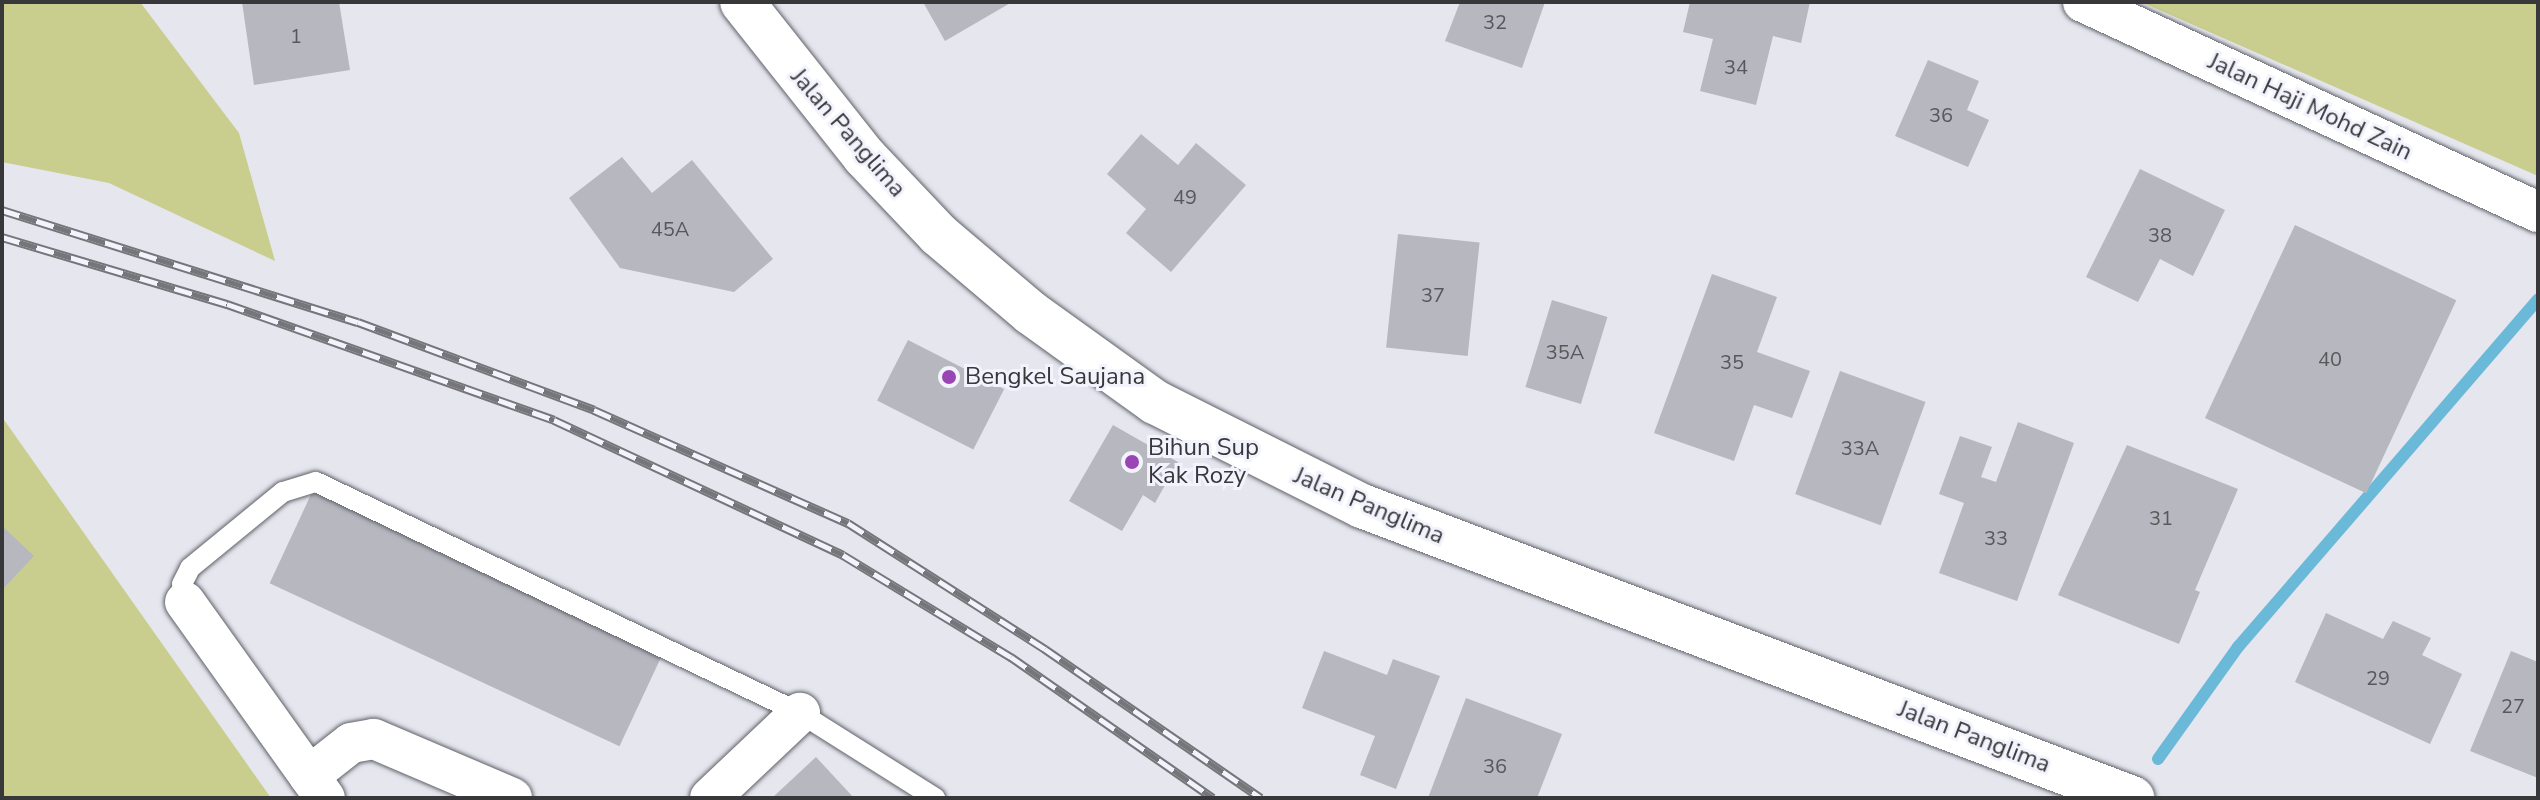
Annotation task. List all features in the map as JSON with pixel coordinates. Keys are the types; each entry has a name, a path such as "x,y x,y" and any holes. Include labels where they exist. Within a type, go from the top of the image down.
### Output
{"main road":[{"name":"Jalan Panglima","path":"742,2 864,156 939,235 1031,313 1155,402 1362,506 2132,798"}],"street":[{"name":"Jalan Haji Mohd Zain","path":"2083,2 2538,212"},
{"path":"185,602 317,787 351,743 374,739 512,798"},
{"path":"710,798 800,713"}],"lane":[{"path":"185,602 182,584 190,568 283,492 316,482 800,713 935,798"}],"green space":[{"path":"2,2 140,2 239,133 275,261 109,183 2,162"},
{"path":"2141,2 2538,2 2538,176"},
{"path":"2,417 271,798 2,798"}],"building":[{"path":"242,2 339,2 350,70 254,85"},
{"path":"923,2 1012,2 945,41"},
{"path":"1460,2 1545,2 1522,68 1445,41"},
{"path":"1690,2 1810,2 1801,43 1773,36 1756,105 1700,91 1713,39 1683,32"},
{"path":"1928,60 1979,81 1967,110 1989,120 1968,167 1895,136"},
{"path":"1141,134 1178,165 1196,143 1246,185 1171,272 1126,233 1146,209 1107,174"},
{"path":"622,157 652,193 692,160 773,259 734,292 620,268 569,198"},
{"path":"2140,169 2225,210 2193,276 2160,259 2138,302 2086,277"},
{"path":"2295,225 2456,300 2366,493 2205,418"},
{"path":"1398,234 1480,243 1468,356 1386,347"},
{"path":"1712,274 1777,297 1757,352 1810,371 1792,418 1754,405 1734,461 1654,433"},
{"path":"1552,300 1607,317 1581,404 1525,387"},
{"path":"908,340 1004,389 973,450 877,401"},
{"path":"1840,371 1926,402 1881,525 1795,494"},
{"path":"2018,422 2074,443 2017,601 1939,573 1964,503 1939,494 1960,436 1992,447 1981,477 1996,482"},
{"path":"1113,425 1178,462 1155,503 1143,495 1122,531 1069,501"},
{"path":"2127,445 2238,489 2195,590 2200,592 2179,644 2058,595"},
{"path":"314,488 664,651 619,746 270,583"},
{"path":"2,526 34,556 2,590"},
{"path":"2326,613 2383,639 2393,621 2431,638 2422,655 2462,674 2430,744 2295,682"},
{"path":"1324,651 1387,675 1393,659 1440,676 1396,789 1360,775 1375,736 1302,708"},
{"path":"2511,651 2538,662 2538,778 2470,751"},
{"path":"1466,698 1562,734 1537,798 1428,798"},
{"path":"816,757 854,798 772,798"}],"waterway":[{"path":"2158,759 2238,647 2538,300"}],"railway":[{"path":"2,210 358,322 594,410 848,523 1045,649 1261,798"},
{"path":"2,237 227,304 554,420 843,555 1011,657 1213,798"}],"place":[{"name":"Bengkel Saujana","path":"949,377"},
{"name":"Bihun Sup Kak Rozy","path":"1132,462"}]}
